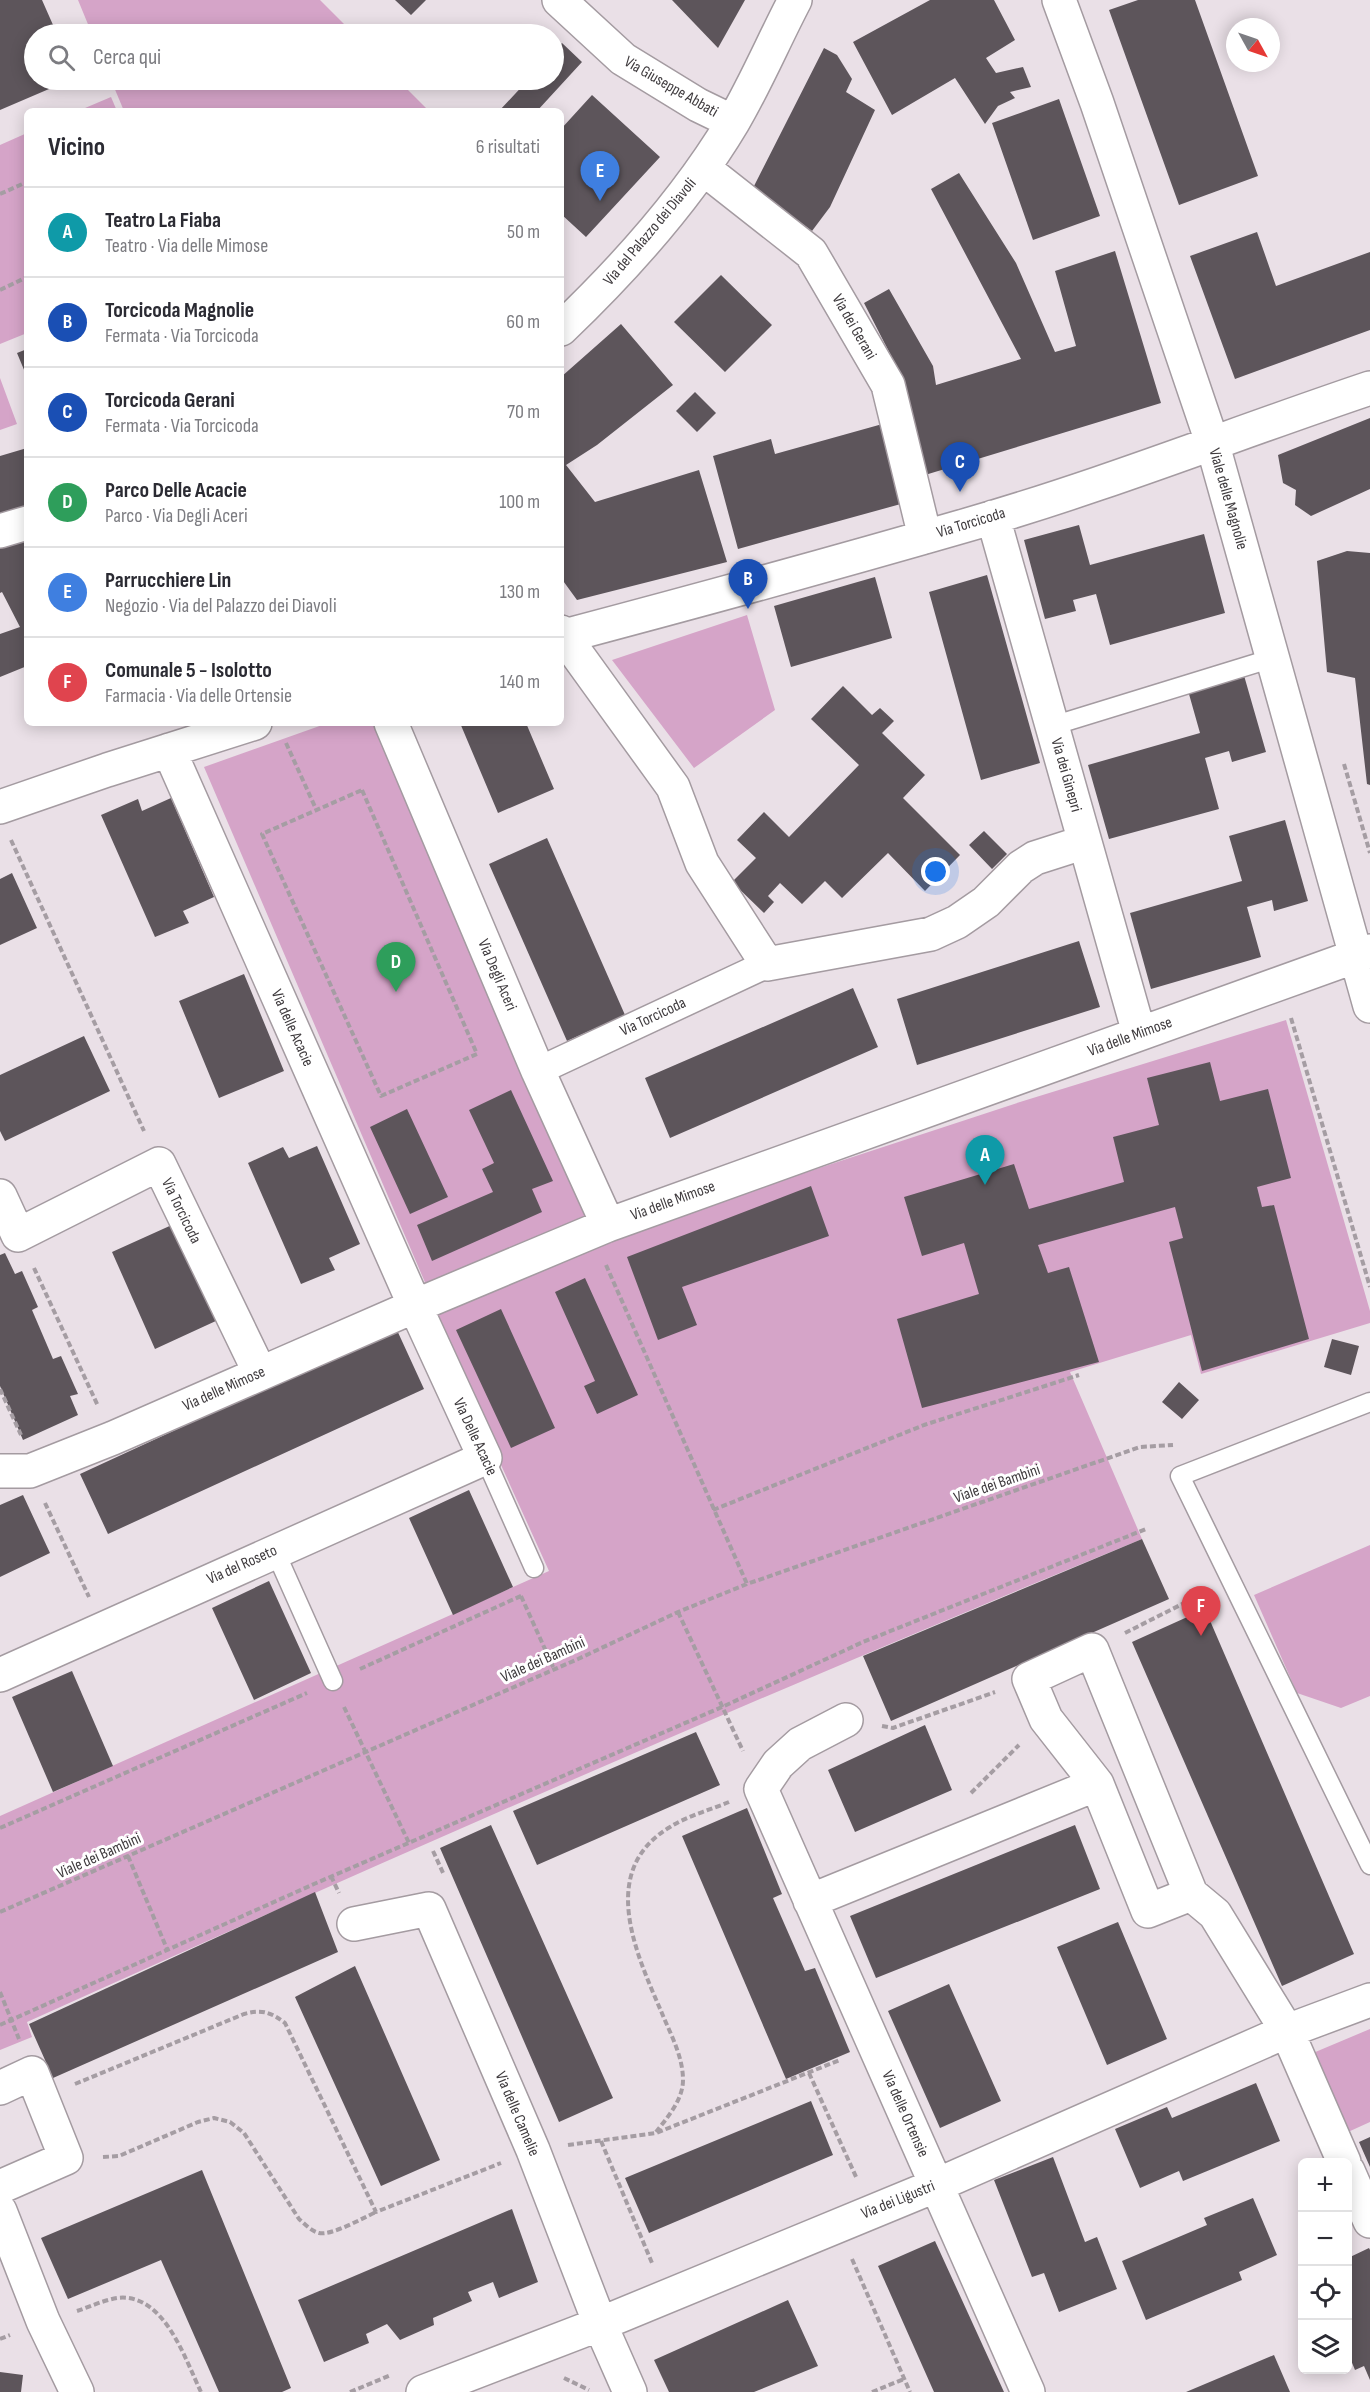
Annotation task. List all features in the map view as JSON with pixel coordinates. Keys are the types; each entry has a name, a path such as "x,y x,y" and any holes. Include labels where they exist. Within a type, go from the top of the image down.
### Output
{"street":[{"name":"Via Giuseppe Abbati","path":"559,0 622,59 698,105 733,122"},
{"name":"Via del Palazzo dei Diavoli","path":"564,326 665,219 703,168 733,122 795,0"},
{"name":"Viale delle Magnolie","path":"1059,0 1097,103 1212,442 1273,658 1363,953 1370,1006"},
{"name":"Via dei Gerani","path":"703,168 811,253 888,385 925,537"},
{"name":"Via Torcicoda","path":"564,634 993,517 1370,388"},
{"name":"Via dei Ginepri","path":"993,517 1139,1033"},
{"path":"0,531 24,524"},
{"name":"Via Torcicoda","path":"564,638 673,787 702,863 767,964"},
{"name":"Via Degli Aceri","path":"392,726 538,1071 599,1228"},
{"path":"0,807 169,750 268,728"},
{"name":"Via delle Acacie","path":"169,750 415,1306"},
{"name":"Via Torcicoda","path":"538,1071 767,964 930,934 957,922 986,902 1021,867 1035,858 1085,842"},
{"name":"Via delle Mimose","path":"15,1471 113,1438 599,1228 1363,953"},
{"name":"Via Torcicoda","path":"18,1235 159,1164 260,1373"},
{"path":"0,1196 18,1235"},
{"name":"Via Delle Acacie","path":"415,1306 485,1458"},
{"name":"Via del Roseto","path":"0,1675 485,1458"},
{"path":"1191,1893 1148,1911 1097,1784 1046,1719 1029,1679 1092,1650 1191,1893 1215,1914 1287,2031 1342,2158"},
{"path":"761,1789 778,1764 800,1744 846,1720"},
{"path":"810,1901 1097,1784"},
{"name":"Via delle Ortensie","path":"761,1789 1028,2392"},
{"name":"Via delle Camelie","path":"354,1924 429,1909 533,2150 600,2324 630,2392"},
{"name":"Via dei Ligustri","path":"423,2392 600,2324 937,2185 1287,2031 1370,2000"},
{"path":"0,2088 37,2085 66,2158 0,2187"},
{"path":"1352,2182 1370,2221"},
{"path":"0,2211 43,2321 77,2392"}],"lane":[{"path":"1052,726 1273,658"},
{"path":"1370,1402 1180,1476 1370,1865"},
{"name":"Via Delle Acacie","path":"485,1458 534,1568"},
{"path":"275,1551 333,1681"}],"path":[{"path":"0,194 24,183"},
{"path":"0,290 24,278"},
{"path":"268,728 316,809"},
{"path":"362,790 477,1054 381,1096 262,834 316,809 362,790"},
{"path":"10,838 159,1164"},
{"path":"1290,1014 1370,1287"},
{"path":"599,1228 713,1510 747,1584"},
{"path":"18,1235 113,1438"},
{"path":"713,1510 924,1425 1079,1375"},
{"name":"Viale dei Bambini","path":"0,1912 554,1669 678,1612 747,1584 1107,1458"},
{"path":"15,1471 104,1627"},
{"path":"0,2025 722,1707 863,1642 1146,1529"},
{"path":"1092,1650 1231,1580"},
{"path":"0,1828 529,1593"},
{"path":"521,1596 554,1669"},
{"path":"656,2133 675,2107 683,2082 679,2054 646,1977 632,1932 627,1893 631,1868 646,1845 670,1826 761,1789 678,1612"},
{"path":"846,1720 893,1728 944,1712 1029,1679"},
{"path":"333,1681 409,1844"},
{"path":"968,1796 1046,1719"},
{"path":"128,1856 167,1950"},
{"path":"0,1992 37,2085 244,2014 265,2011 275,2015 285,2023 376,2212"},
{"path":"66,2158 119,2156 198,2122 214,2118 230,2122 243,2133 299,2219 320,2234 533,2150 656,2133 874,2047"},
{"path":"809,2073 861,2188"},
{"path":"602,2140 653,2265"},
{"path":"838,2225 910,2392"},
{"path":"43,2321 118,2298 134,2300 150,2306 174,2334 201,2392"},
{"path":"872,2392 904,2379"}],"shaded area":[{"path":"78,0 320,0 344,24 88,24"},
{"path":"115,90 408,90 426,108 123,108"},
{"path":"111,97 116,108 85,108"},
{"path":"24,134 24,334 0,344 0,145"},
{"path":"0,378 17,424 0,430"},
{"path":"747,615 775,710 694,768 612,660"},
{"path":"320,726 375,726 589,1217 427,1287 204,767"},
{"path":"1286,1020 1370,1311 1370,1323 1201,1374 1191,1335 1070,1372 1142,1539 722,1715 165,1960 27,2022 32,2037 0,2050 0,1816 549,1571 429,1306 609,1237 1020,1102"},
{"path":"1370,1545 1370,1696 1341,1708 1297,1693 1254,1595"},
{"path":"1370,2029 1370,2122 1348,2132 1313,2053"}],"building":[{"path":"0,0 42,0 53,24 24,24 24,90 47,90 0,110"},
{"path":"395,0 426,0 411,15"},
{"path":"672,0 745,0 718,48"},
{"path":"930,0 994,0 1015,40 986,58 996,73 1023,67 1031,87 1010,92 1015,98 998,106 985,124 955,78 892,115 853,42"},
{"path":"1138,0 1195,0 1258,176 1179,205 1109,10"},
{"path":"564,45 582,62 564,82"},
{"path":"824,48 837,55 852,79 846,92 875,110 830,207 812,231 753,188"},
{"path":"519,90 556,90 540,108 502,108"},
{"path":"592,95 660,157 586,237 564,217 564,126"},
{"path":"1059,99 1100,216 1033,240 992,123"},
{"path":"959,173 1016,263 1055,352 1076,346 1055,271 1115,251 1161,403 925,475 905,383 864,303 889,289 933,366 936,385 1021,359 931,189"},
{"path":"1257,232 1276,286 1370,252 1370,330 1235,379 1190,256"},
{"path":"721,275 772,325 725,372 674,322"},
{"path":"621,324 673,385 597,445 566,465 595,502 699,470 727,562 577,600 564,582 564,374"},
{"path":"24,350 24,370 17,353"},
{"path":"695,392 716,413 697,432 676,411"},
{"path":"1370,418 1370,489 1311,516 1295,505 1296,490 1283,483 1278,455"},
{"path":"886,423 908,502 738,549 713,456 771,439 775,454"},
{"path":"24,449 24,513 0,518 0,456"},
{"path":"1079,525 1090,565 1204,534 1225,613 1110,645 1096,594 1073,600 1076,611 1045,619 1024,540"},
{"path":"24,536 24,667 0,677 0,634 20,627 2,592 0,593 0,543"},
{"path":"1347,551 1370,553 1370,785 1367,784 1355,678 1327,672 1317,561"},
{"path":"987,575 1040,763 981,780 929,592"},
{"path":"875,577 892,638 791,667 774,606"},
{"path":"1243,672 1266,752 1232,762 1229,751 1205,758 1219,809 1109,839 1088,765 1200,733 1187,687"},
{"path":"843,686 872,715 880,708 894,721 882,733 925,775 903,798 960,855 925,891 888,853 842,898 825,881 802,904 780,883 768,896 774,902 764,913 732,882 756,858 737,840 764,812 789,837 859,765 811,719"},
{"path":"461,726 527,726 554,789 498,813"},
{"path":"171,798 214,897 183,911 189,923 155,937 101,815 138,799 142,811"},
{"path":"1285,820 1308,901 1274,911 1272,900 1247,907 1261,957 1151,989 1130,913 1242,881 1229,836"},
{"path":"984,831 1007,854 992,869 969,845"},
{"path":"547,838 625,1015 567,1041 489,864"},
{"path":"12,873 37,928 0,945 0,879"},
{"path":"1079,941 1100,1007 917,1065 897,999"},
{"path":"244,974 284,1071 219,1098 179,1001"},
{"path":"853,988 878,1047 670,1138 645,1078"},
{"path":"84,1036 110,1091 5,1141 0,1131 0,1075"},
{"path":"1210,1062 1220,1101 1268,1089 1291,1178 1257,1187 1262,1207 1274,1205 1309,1339 1202,1371 1169,1242 1183,1238 1175,1207 1038,1245 1048,1273 1069,1267 1099,1362 922,1408 897,1319 979,1294 964,1243 922,1256 904,1197 1014,1164 1029,1209 1124,1182 1113,1137 1159,1125 1147,1078"},
{"path":"511,1090 553,1181 532,1189 542,1212 432,1261 417,1225 493,1192 482,1169 494,1163 469,1110"},
{"path":"407,1109 448,1197 410,1214 370,1127"},
{"path":"317,1146 360,1244 329,1258 335,1270 301,1284 248,1163 283,1147 289,1158"},
{"path":"811,1186 829,1236 682,1287 697,1325 658,1340 627,1257"},
{"path":"174,1224 218,1320 155,1349 112,1252"},
{"path":"5,1253 15,1274 22,1271 38,1307 32,1310 53,1359 61,1356 78,1394 70,1396 78,1415 23,1440 0,1386 0,1255"},
{"path":"585,1278 638,1395 597,1414 584,1386 595,1381 555,1292"},
{"path":"501,1309 555,1428 511,1448 456,1330"},
{"path":"396,1328 424,1389 108,1534 80,1474"},
{"path":"1332,1339 1359,1346 1351,1375 1324,1367"},
{"path":"1179,1382 1199,1400 1182,1419 1162,1402"},
{"path":"469,1490 513,1587 453,1615 409,1518"},
{"path":"23,1495 50,1553 0,1577 0,1505"},
{"path":"1142,1539 1169,1599 891,1721 863,1656"},
{"path":"269,1581 311,1673 254,1700 212,1608"},
{"path":"1205,1609 1354,1954 1282,1986 1132,1642"},
{"path":"72,1671 113,1766 53,1792 12,1697"},
{"path":"925,1725 952,1790 855,1832 828,1770"},
{"path":"696,1732 720,1785 537,1865 513,1811"},
{"path":"747,1808 782,1894 773,1898 805,1971 815,1968 850,2052 786,2079 682,1836"},
{"path":"491,1825 613,2098 559,2122 440,1848"},
{"path":"1075,1825 1100,1889 876,1978 850,1916"},
{"path":"315,1892 338,1952 53,2078 29,2024"},
{"path":"1118,1922 1167,2039 1107,2065 1057,1947"},
{"path":"355,1966 440,2160 381,2186 295,1997"},
{"path":"949,1984 1001,2101 940,2128 888,2011"},
{"path":"1256,2083 1280,2141 1183,2181 1179,2171 1140,2188 1115,2129 1167,2107 1172,2118"},
{"path":"811,2101 833,2155 649,2233 625,2178"},
{"path":"1370,2137 1370,2167 1359,2142"},
{"path":"1053,2157 1085,2242 1097,2237 1117,2289 1059,2312 1044,2273 1032,2277 994,2180"},
{"path":"202,2170 291,2388 282,2392 219,2392 161,2260 68,2299 41,2238"},
{"path":"1253,2198 1277,2255 1239,2272 1242,2280 1146,2320 1122,2261 1207,2225 1204,2218"},
{"path":"512,2209 538,2282 499,2298 493,2282 468,2292 472,2301 433,2318 434,2325 400,2340 387,2324 366,2334 369,2343 324,2362 298,2300"},
{"path":"935,2241 1004,2392 934,2392 878,2266"},
{"path":"1369,2248 1370,2250 1370,2380 1364,2366 1355,2370 1352,2363 1352,2256"},
{"path":"788,2300 818,2366 754,2392 669,2392 654,2360"},
{"path":"1274,2355 1290,2392 1186,2392"},
{"path":"0,2372 23,2375 21,2392 0,2392"}],"place":[{"name":"Parrucchiere Lin","path":"600,201"},
{"name":"Torcicoda Gerani","path":"960,492"},
{"name":"Torcicoda Magnolie","path":"748,609"},
{"name":"Parco Delle Acacie","path":"396,992"},
{"name":"Teatro La Fiaba","path":"985,1185"},
{"name":"Comunale 5 - Isolotto","path":"1201,1636"}]}
